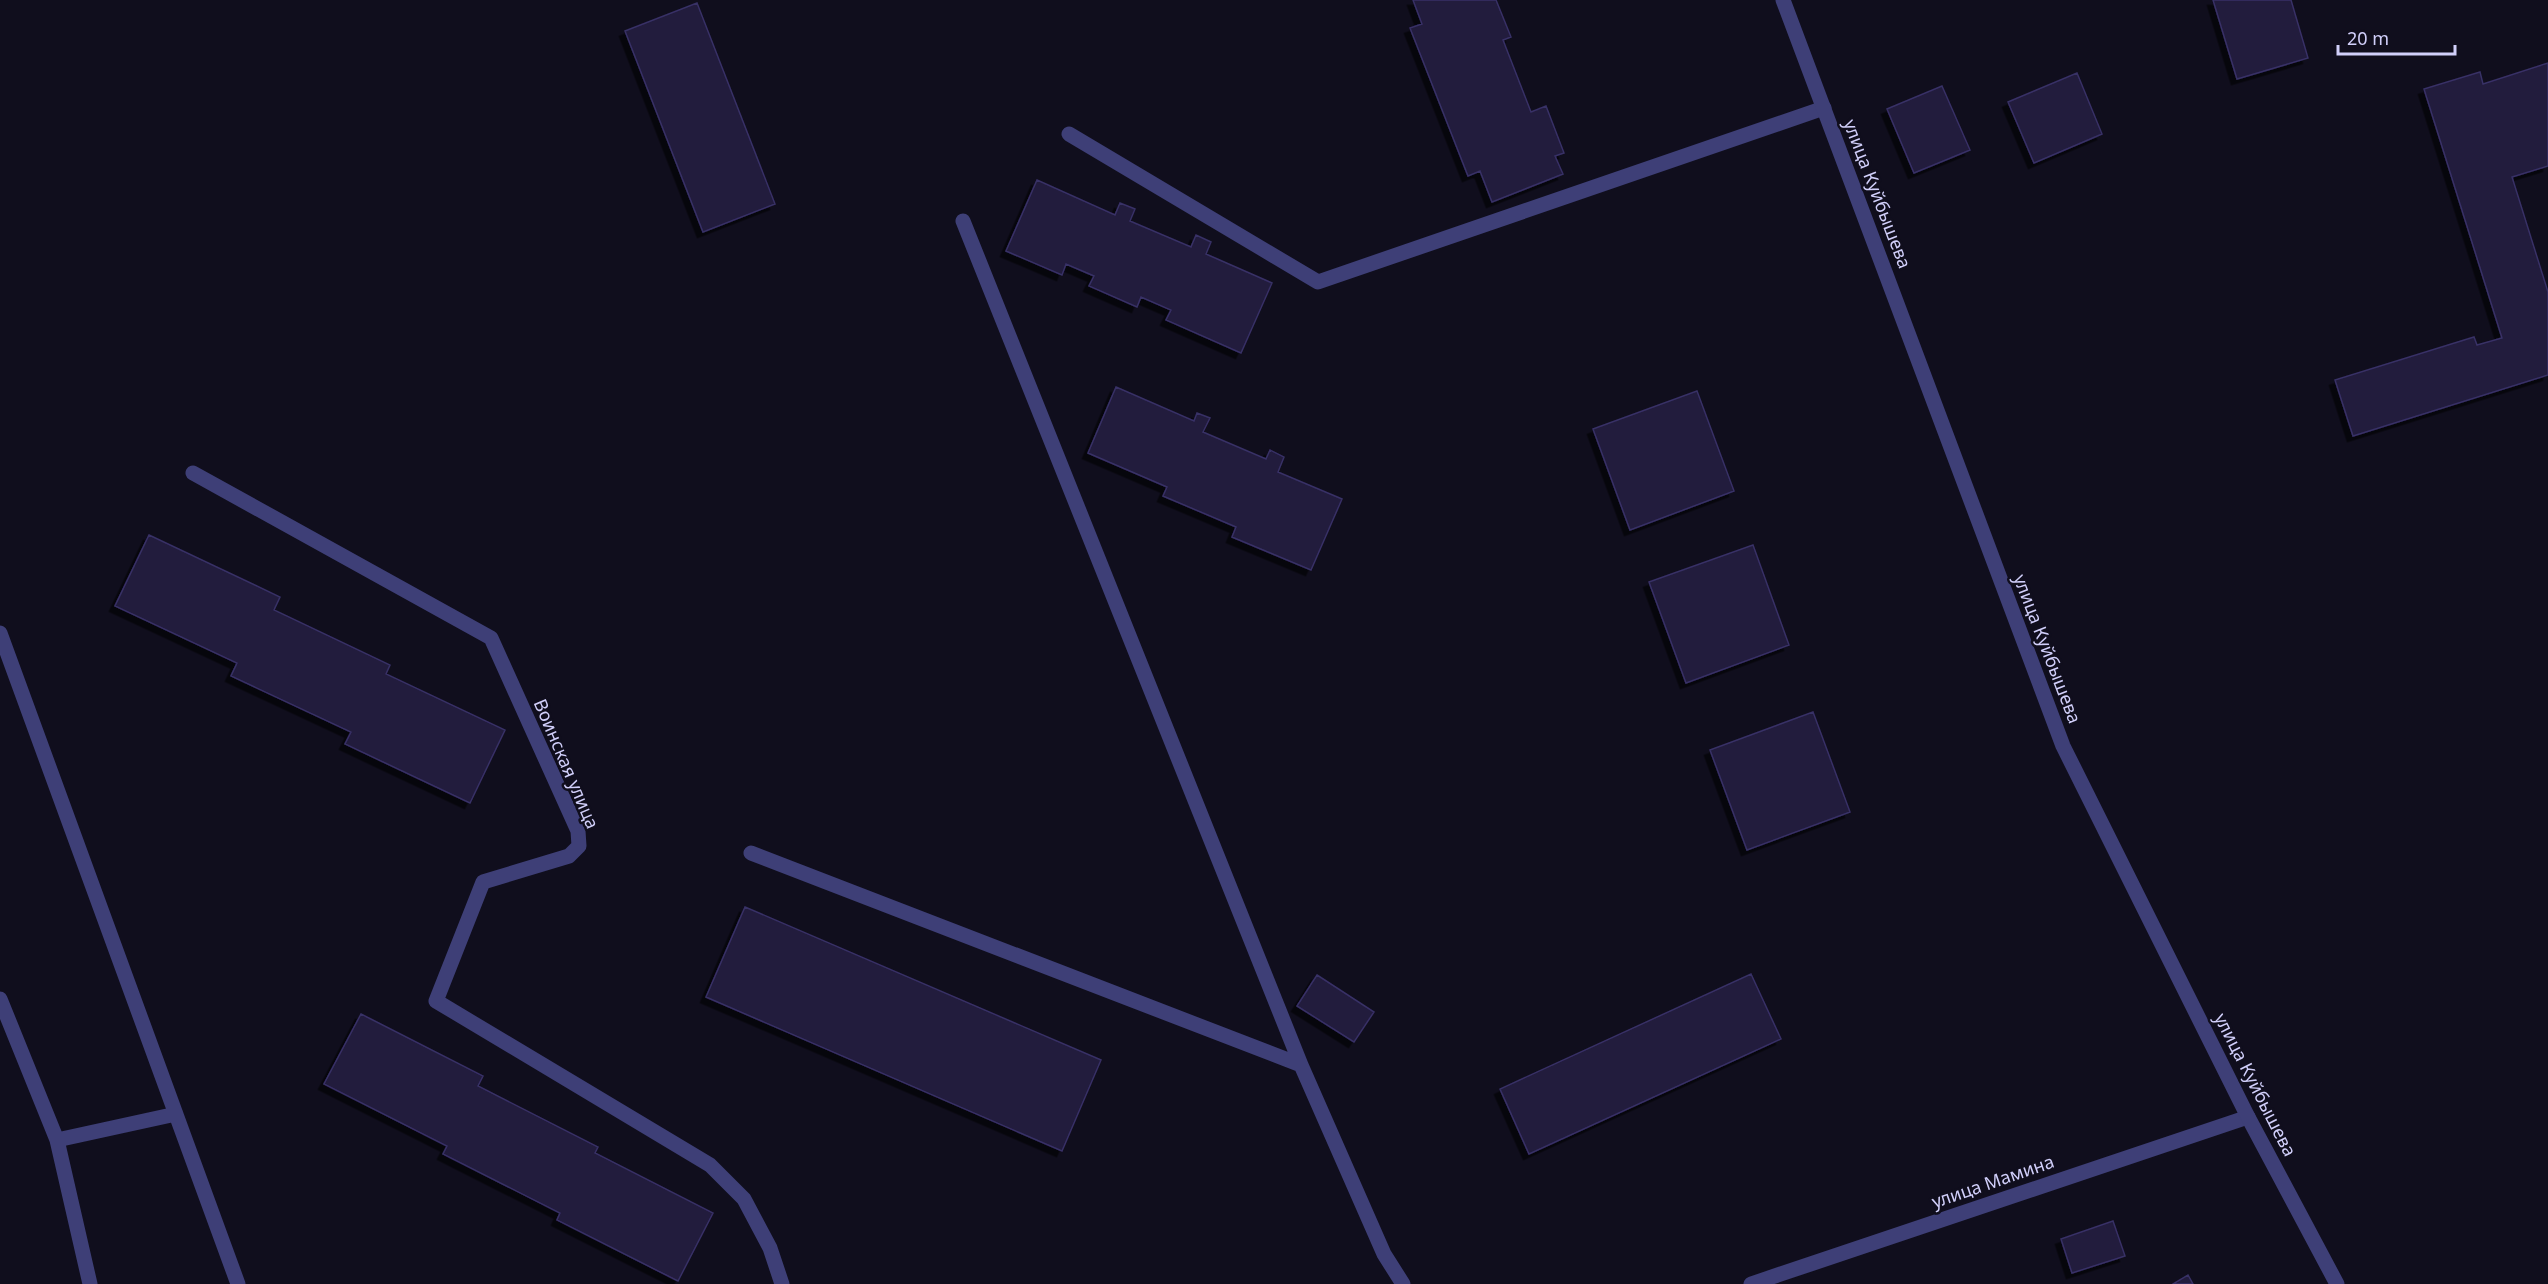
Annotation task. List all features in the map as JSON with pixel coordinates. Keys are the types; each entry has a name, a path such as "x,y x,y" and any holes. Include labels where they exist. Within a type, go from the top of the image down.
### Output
{"street":[{"name":"улица Куйбышева","path":"1783,0 2063,746 2248,1117 2337,1284"},
{"path":"1069,134 1318,282 1824,108"},
{"path":"963,221 1301,1065 1384,1254 1403,1284"},
{"name":"Воинская улица","path":"193,473 491,638 578,831 579,846 569,856 483,882 436,1001 710,1165 744,1199 770,1248 782,1284"},
{"path":"0,633 238,1284"},
{"path":"751,853 1301,1065"},
{"path":"0,999 57,1140 90,1284"},
{"path":"57,1140 176,1114"},
{"name":"улица Мамина","path":"1751,1284 2248,1117"}],"building":[{"path":"1413,0 1496,0 1511,37 1503,40 1531,112 1546,106 1564,153 1555,156 1563,174 1492,202 1480,171 1468,176 1410,28 1422,24"},
{"path":"2213,0 2291,0 2308,58 2237,79"},
{"path":"697,3 775,204 703,232 625,31"},
{"path":"2548,63 2548,166 2512,177 2548,292 2548,375 2353,436 2335,380 2474,337 2477,345 2502,338 2424,89 2480,72 2483,84"},
{"path":"2077,73 2102,134 2034,163 2008,102"},
{"path":"1942,86 1970,150 1914,173 1887,109"},
{"path":"1037,180 1115,215 1120,203 1135,209 1130,221 1191,247 1196,235 1211,242 1206,254 1272,283 1241,353 1166,320 1171,310 1141,297 1137,307 1089,286 1094,276 1066,264 1062,275 1006,251"},
{"path":"1116,387 1194,421 1197,413 1210,418 1203,432 1266,459 1270,450 1284,457 1278,472 1342,499 1311,570 1232,537 1236,527 1163,496 1167,487 1088,453"},
{"path":"1697,391 1734,491 1630,530 1593,429"},
{"path":"149,535 280,597 274,610 390,665 386,674 505,730 470,803 345,744 351,732 231,676 237,663 115,606"},
{"path":"1753,545 1789,645 1686,683 1649,582"},
{"path":"1813,712 1850,812 1747,850 1710,750"},
{"path":"745,907 1101,1060 1062,1151 706,997"},
{"path":"1751,974 1781,1039 1529,1154 1500,1089"},
{"path":"1317,975 1374,1012 1354,1042 1297,1006"},
{"path":"361,1014 483,1076 478,1086 598,1147 595,1153 713,1213 678,1281 557,1220 560,1213 443,1154 447,1146 324,1084"},
{"path":"2113,1221 2125,1256 2072,1273 2061,1239"},
{"path":"2188,1275 2193,1284 2173,1284"}]}
